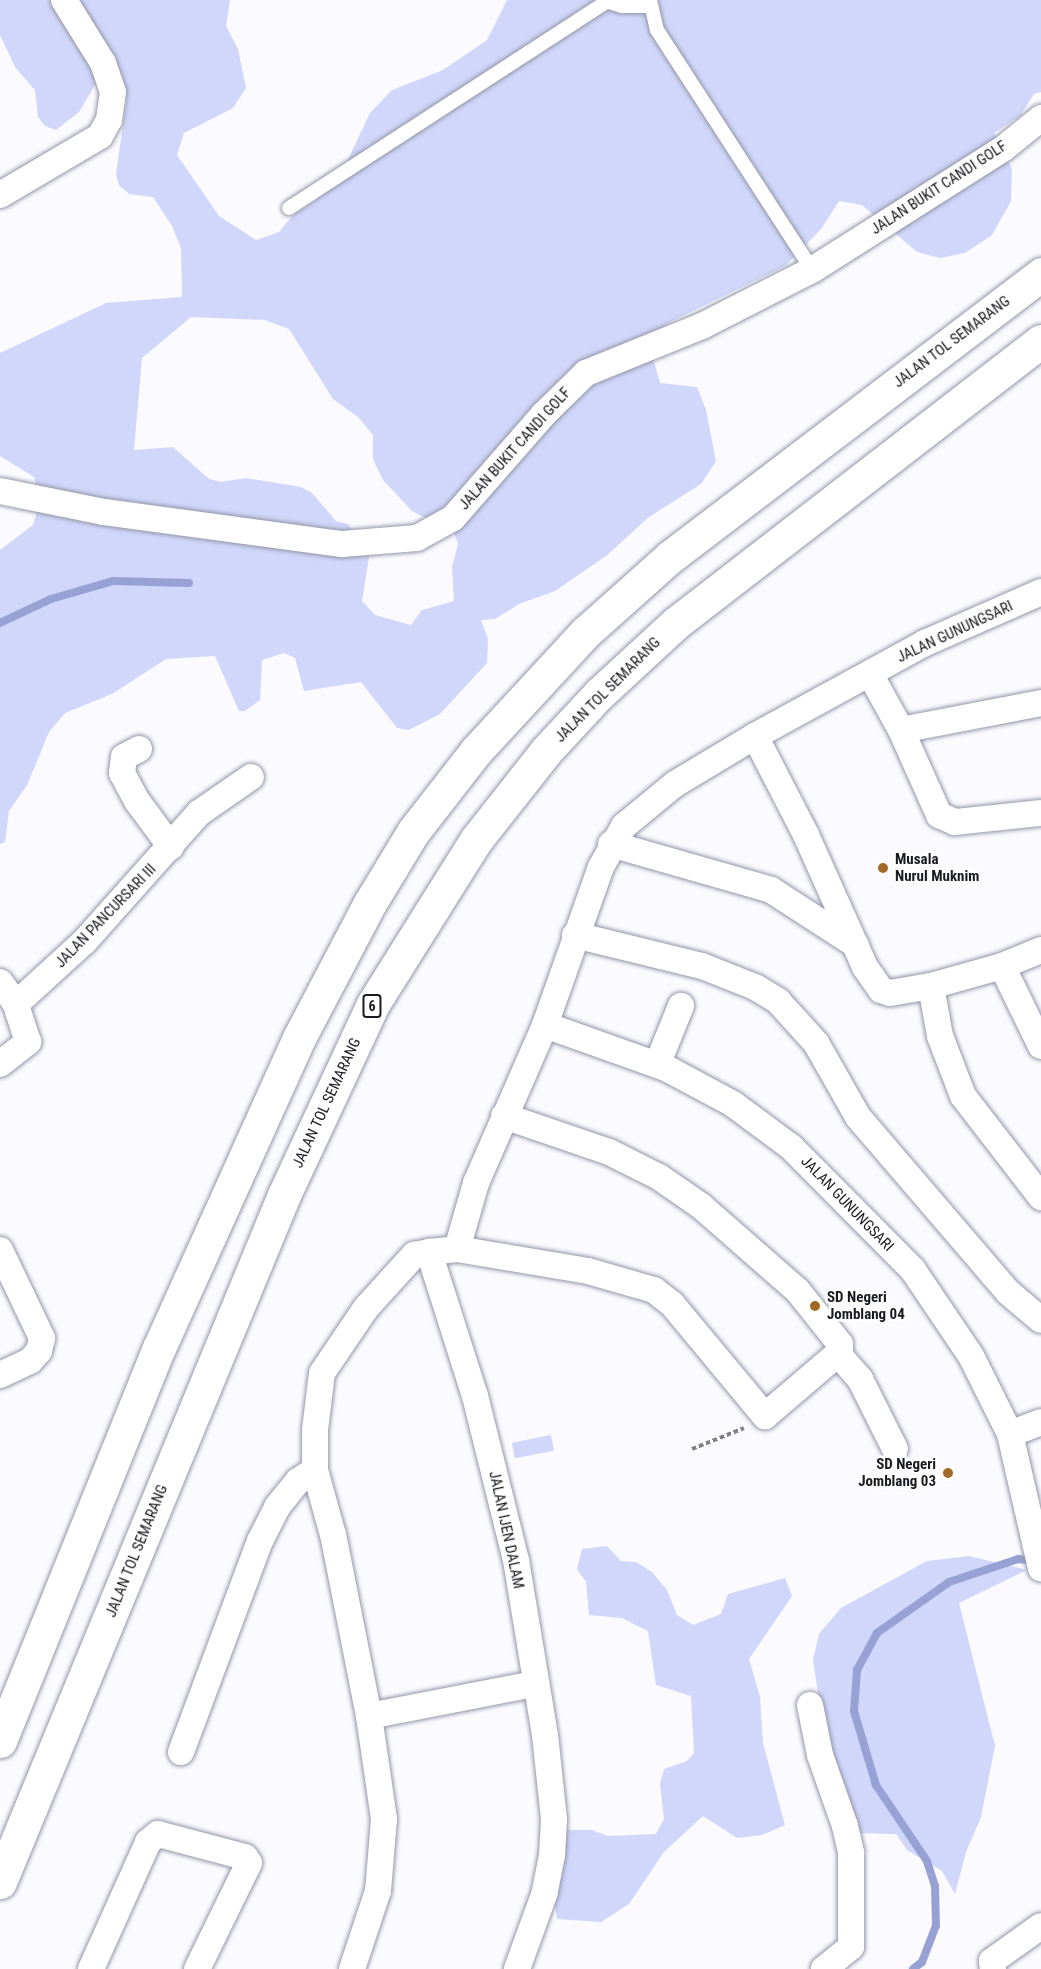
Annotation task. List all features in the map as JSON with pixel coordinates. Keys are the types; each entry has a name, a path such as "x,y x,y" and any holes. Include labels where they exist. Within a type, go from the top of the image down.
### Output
{"highway":[{"name":"JALAN TOL SEMARANG","path":"0,1741 159,1348 299,1038 370,903 413,832 521,699 628,594 766,482 1041,274"},
{"name":"JALAN TOL SEMARANG","path":"0,1882 284,1195 373,1004 476,840 561,735 676,623 1041,341"}],"street":[{"path":"0,195 100,136 109,120 113,92 102,63 64,0"},
{"name":"JALAN BUKIT CANDI GOLF","path":"0,491 104,512 342,544 417,538 453,518 544,414 586,373 702,326 812,270 1004,148 1041,118"},
{"name":"JALAN GUNUNGSARI","path":"457,1249 476,1183 545,1025 574,935 611,844 624,826 675,784 755,736 925,643 1041,592"},
{"path":"870,675 901,730 939,815 955,822 1041,813"},
{"path":"901,730 1041,703"},
{"path":"755,736 806,835 856,945 881,990 890,993 931,986 1002,966 1041,950"},
{"path":"139,749 124,757 122,773 137,801 171,847"},
{"name":"JALAN PANCURSARI III","path":"16,1004 84,942 199,813 251,777"},
{"path":"611,844 771,890 856,945"},
{"path":"574,935 702,966 755,987 778,1001 816,1043 858,1117 1008,1292 1041,1320"},
{"path":"1002,966 1041,1046"},
{"path":"0,982 16,1004 28,1042 0,1064"},
{"path":"931,986 939,1036 963,1096 1041,1197"},
{"path":"657,1065 681,1006"},
{"name":"JALAN GUNUNGSARI","path":"545,1025 657,1065 733,1104 790,1147 837,1190 919,1278 971,1356 1010,1434 1041,1568"},
{"path":"352,1969 378,1891 384,1819 369,1716 333,1535 315,1470 315,1430 322,1373 389,1281 414,1255 457,1249 536,1259 654,1290 691,1322 765,1416 839,1355 840,1344 798,1291 701,1206 659,1177 609,1152 504,1116"},
{"path":"0,1250 5,1277 26,1298 42,1338 39,1351 30,1360 0,1375"},
{"name":"JALAN IJEN DALAM","path":"429,1252 475,1395 516,1560 534,1684 545,1735 554,1831 545,1892 518,1969"},
{"path":"839,1355 860,1379 895,1449"},
{"path":"1010,1434 1041,1422"},
{"path":"181,1752 260,1541 277,1507 298,1481 315,1470"},
{"path":"369,1716 534,1684"},
{"path":"810,1705 820,1755 845,1826 850,1853 851,1947 824,1969"},
{"path":"91,1969 148,1842 158,1834 245,1857 249,1863 197,1969"},
{"path":"993,1969 992,1961 1041,1926"}],"lane":[{"path":"289,208 604,1 649,3 657,30 812,270"}],"path":[{"path":"692,1449 765,1416"}],"shaded area":[{"path":"0,0 230,0 226,26 238,49 246,88 233,108 184,133 177,155 219,216 256,240 279,232 293,215 315,201 345,166 370,113 392,90 443,70 487,40 507,0 1041,0 1041,92 1034,94 1020,116 994,133 1012,169 1011,201 992,235 965,253 940,258 917,252 862,205 839,201 822,228 785,266 666,324 653,358 660,383 697,387 706,410 716,461 701,484 649,517 606,556 555,591 519,604 495,619 481,620 488,639 487,663 440,714 409,730 397,728 361,682 304,691 295,658 284,653 262,660 260,700 245,711 239,711 215,656 166,659 112,694 65,713 49,732 27,785 9,811 5,842 0,844 0,550 33,525 40,500 34,477 0,456 0,353 106,303 182,297 181,248 172,226 153,197 129,194 119,185 116,174 127,97 121,88 98,80 79,112 56,130 45,126 38,117 35,90 15,67 0,35","holes":["191,317 265,320 289,329 333,399 358,417 373,435 373,459 383,480 412,511 454,533 458,544 452,567 454,601 422,610 411,625 375,615 362,601 369,558 348,524 336,521 312,493 301,487 246,478 221,482 209,479 173,447 134,450 142,358"]},
{"path":"551,1435 554,1451 515,1458 512,1443"},
{"path":"607,1546 621,1561 636,1562 652,1572 667,1590 677,1615 693,1625 721,1614 728,1594 785,1578 792,1596 749,1659 760,1697 763,1743 785,1825 762,1835 737,1838 703,1816 664,1852 629,1904 601,1922 557,1919 552,1882 557,1830 592,1830 608,1836 656,1834 664,1819 660,1784 664,1769 687,1761 694,1753 691,1696 656,1685 648,1631 622,1618 589,1615 586,1582 577,1569 582,1549"},
{"path":"969,1556 1027,1570 959,1603 995,1746 981,1817 966,1852 955,1894 942,1871 907,1850 896,1834 858,1833 829,1766 813,1660 819,1634 841,1608 927,1561"}],"waterway":[{"path":"0,623 51,599 113,581 189,583"},
{"path":"913,1969 922,1962 936,1926 935,1886 927,1861 876,1785 854,1711 857,1670 877,1633 949,1582 1018,1559 1035,1561"}],"place":[{"name":"Musala Nurul Muknim","path":"883,868"},
{"name":"SD Negeri Jomblang 04","path":"815,1306"},
{"name":"SD Negeri Jomblang 03","path":"948,1473"}]}
